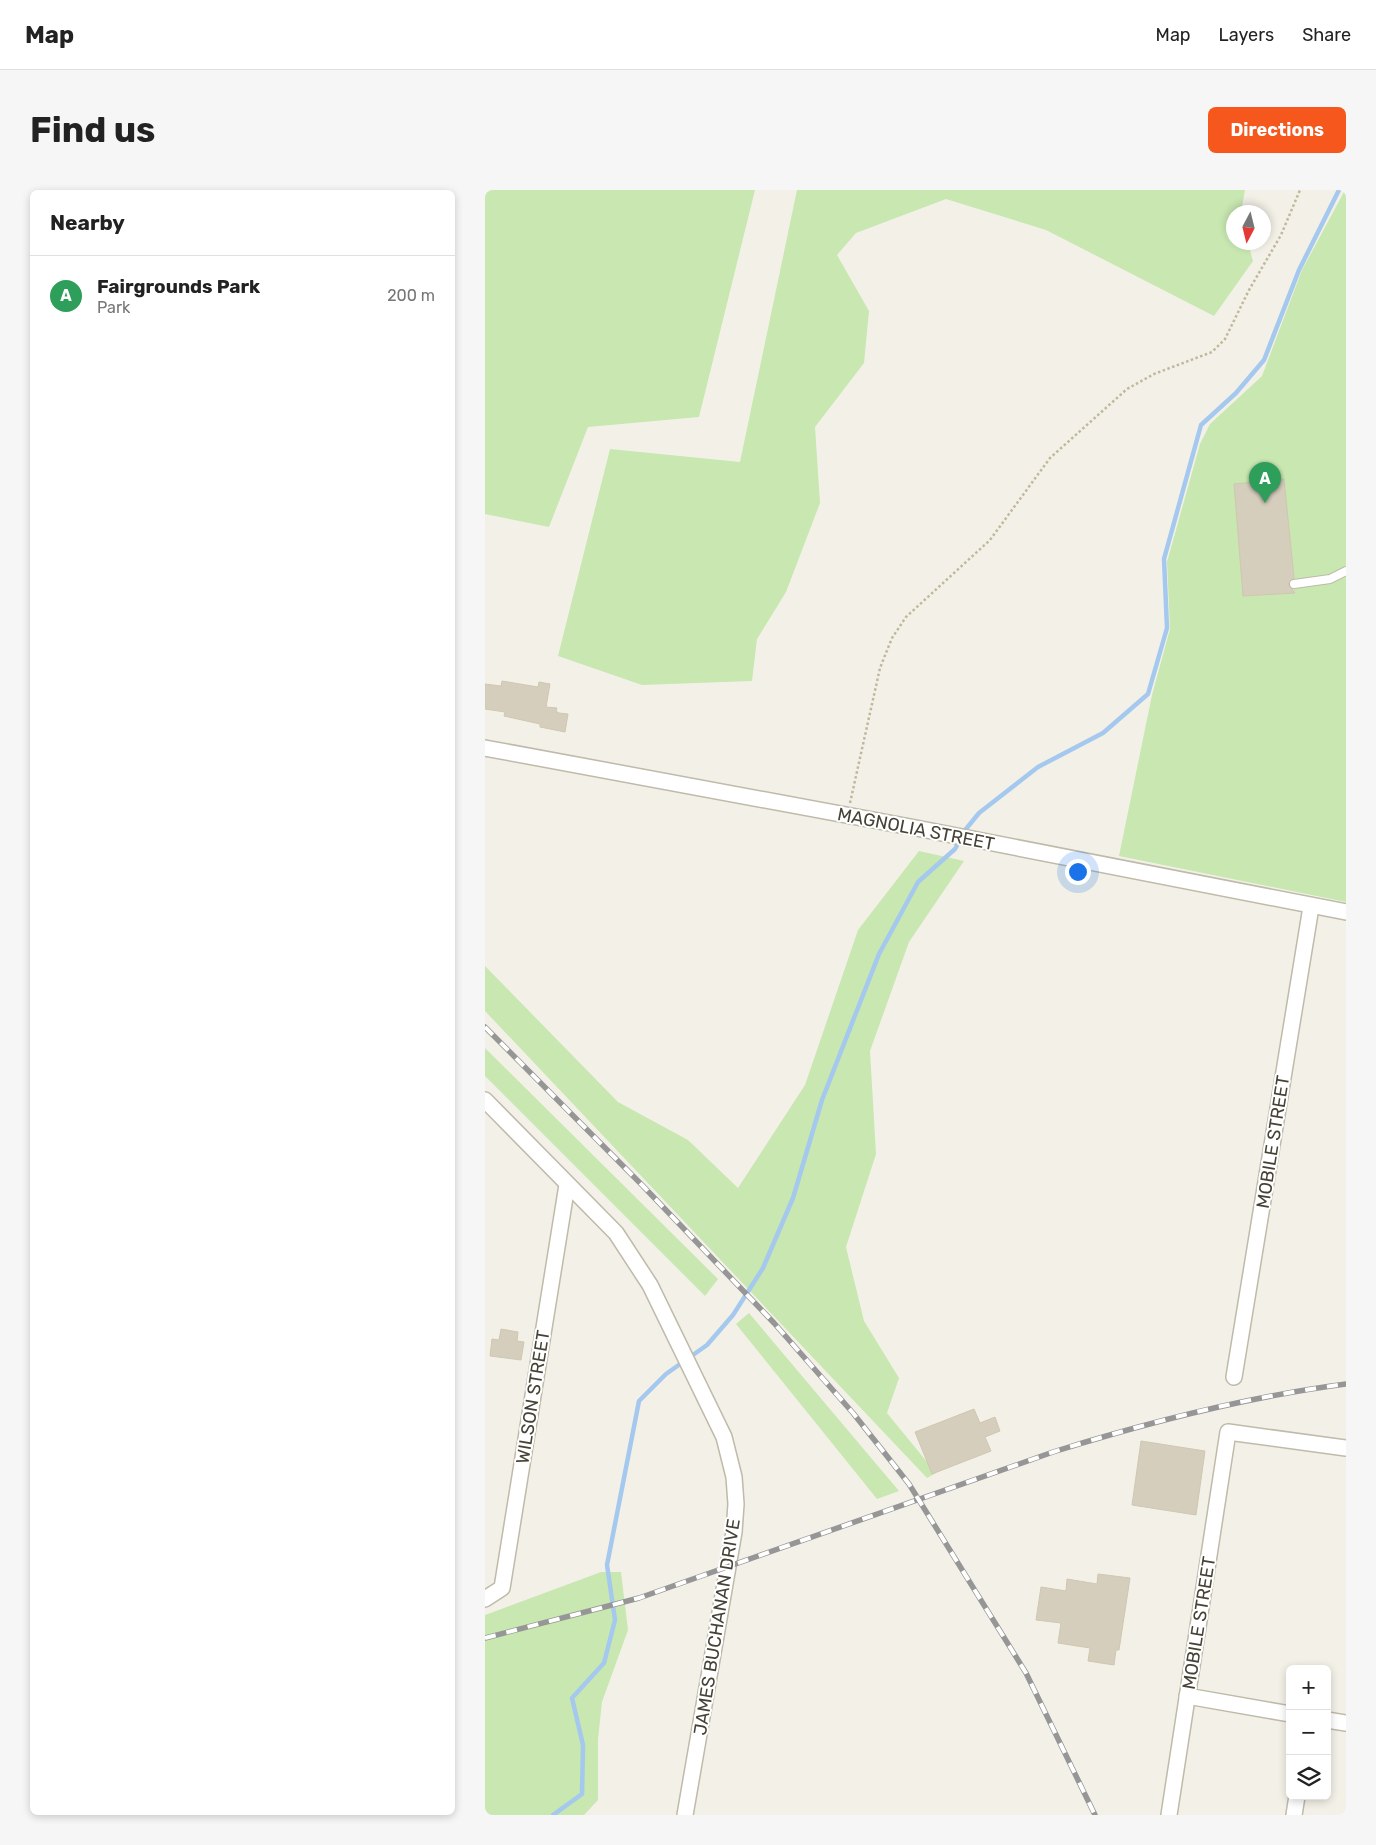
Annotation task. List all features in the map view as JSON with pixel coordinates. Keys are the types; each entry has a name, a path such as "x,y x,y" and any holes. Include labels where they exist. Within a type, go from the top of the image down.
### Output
{"street":[{"name":"MAGNOLIA STREET","path":"485,748 952,835 1311,907 1346,912"},
{"name":"MOBILE STREET","path":"1234,1378 1311,907"},
{"name":"JAMES BUCHANAN DRIVE","path":"485,1100 616,1233 650,1285 696,1377 723,1437 734,1478 736,1504 729,1567 685,1815"},
{"name":"WILSON STREET","path":"485,1599 502,1588 567,1185"},
{"name":"MOBILE STREET","path":"1169,1815 1228,1432 1346,1448"},
{"path":"1187,1696 1286,1713"},
{"path":"1331,1721 1346,1723"},
{"path":"1294,1815 1296,1800"}],"lane":[{"path":"1294,584 1330,579 1346,571"}],"path":[{"path":"847,816 880,668 892,638 906,617 990,540 1049,458 1127,389 1154,374 1212,352 1225,340 1249,290 1281,234 1300,190"}],"green space":[{"path":"485,190 755,190 699,417 588,427 549,527 485,514"},
{"path":"797,190 1245,190 1242,205 1226,205 1226,250 1250,250 1253,261 1214,316 1046,230 946,199 856,233 837,255 869,311 864,363 815,427 820,503 786,592 757,639 752,681 642,685 558,656 610,449 740,462"},
{"path":"1345,190 1346,902 1119,856 1152,695 1170,629 1167,562 1200,444 1210,424 1262,376 1302,270"},
{"path":"919,851 964,861 909,942 870,1051 876,1154 846,1247 864,1321 899,1378 887,1413 936,1473 927,1478 485,1011 485,966 618,1102 688,1140 738,1188 805,1085 858,930"},
{"path":"485,1048 718,1279 705,1296 485,1076"},
{"path":"749,1313 899,1491 877,1499 736,1324"},
{"path":"601,1572 621,1572 628,1630 602,1702 598,1739 598,1800 584,1815 485,1815 485,1615"}],"building":[{"path":"1284,479 1294,578 1288,584 1295,593 1243,596 1234,484"},
{"path":"502,681 538,687 539,682 550,684 546,707 557,708 556,711 559,713 568,714 565,732 540,727 540,724 504,716 505,712 485,709 485,684 501,686"},
{"path":"501,1329 518,1332 517,1341 524,1342 521,1360 490,1356 492,1339 499,1340"},
{"path":"974,1409 980,1423 995,1417 1000,1431 985,1437 991,1451 932,1474 915,1432"},
{"path":"1141,1441 1205,1451 1196,1515 1132,1505"},
{"path":"1098,1574 1130,1578 1119,1650 1116,1650 1114,1665 1088,1661 1090,1648 1058,1643 1061,1623 1036,1620 1041,1587 1066,1591 1067,1579 1097,1584"}],"waterway":[{"path":"553,1815 582,1794 583,1745 572,1698 604,1663 615,1620 607,1565 639,1401 666,1374 707,1345 733,1315 763,1268 793,1198 822,1100 879,954 918,882 955,849 966,829 979,813 1038,767 1103,733 1148,694 1167,628 1164,559 1201,425 1236,393 1264,360 1299,270 1339,190"}],"railway":[{"path":"485,1027 642,1185 774,1323 853,1413 909,1484 1026,1673 1095,1815"},
{"path":"485,1638 639,1598 1089,1441 1235,1403 1346,1384"}],"place":[{"name":"Fairgrounds Park","path":"1265,503"}]}
